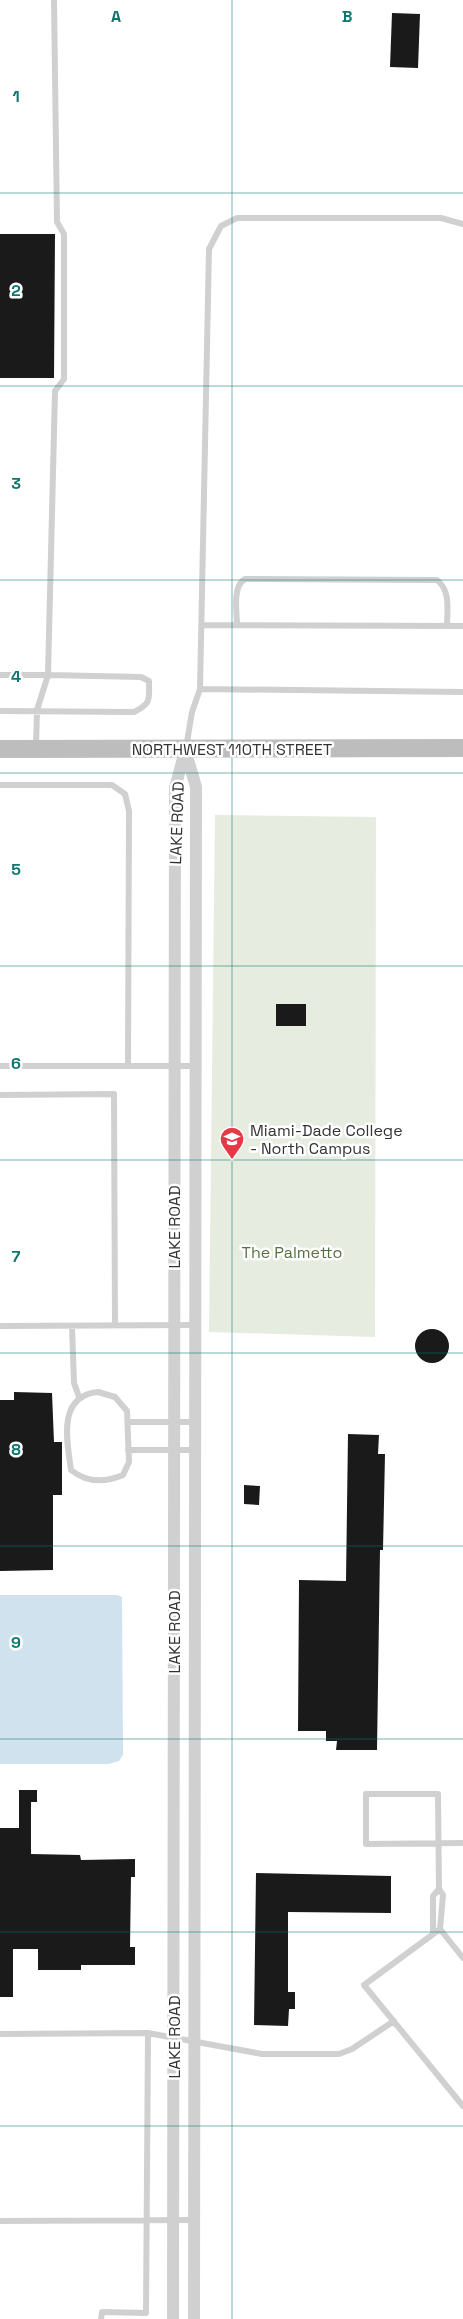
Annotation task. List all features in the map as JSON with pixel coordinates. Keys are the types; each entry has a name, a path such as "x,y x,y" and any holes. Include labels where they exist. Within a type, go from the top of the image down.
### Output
{"street":[{"name":"NORTHWEST 110TH STREET","path":"0,749 463,748"},
{"name":"LAKE ROAD","path":"173,2319 175,788 185,749"},
{"name":"LAKE ROAD","path":"185,749 196,787 194,2319"}],"lane":[{"path":"36,749 37,710 48,675 55,391 64,379 64,234 57,222 54,0"},
{"path":"185,749 192,712 200,689 209,249 221,226 237,218 441,218 463,224"},
{"path":"237,625 237,588 244,579 437,580 444,586 447,593 447,626"},
{"path":"202,625 463,626"},
{"path":"0,675 141,677 149,681 149,701 145,707 134,712 0,710"},
{"path":"200,689 463,692"},
{"path":"0,785 112,785 125,794 130,811 128,1066"},
{"path":"0,1066 195,1066"},
{"path":"0,1095 114,1094 115,1326"},
{"path":"0,1326 195,1325"},
{"path":"72,1326 74,1383 79,1397"},
{"path":"98,1392 115,1397 127,1411 129,1462 123,1475 112,1479 96,1481 81,1478 71,1470 68,1451 68,1414 79,1397 87,1393 98,1392"},
{"path":"128,1422 195,1422"},
{"path":"128,1450 195,1450"},
{"path":"463,1843 438,1843 366,1844 366,1794 438,1794 438,1843 439,1889 442,1895 440,1929 463,1958"},
{"path":"433,1934 433,1896 439,1889"},
{"path":"440,1929 364,1985 463,2106"},
{"path":"0,2034 148,2033 262,2054 339,2054 352,2049 394,2020"},
{"path":"102,2319 102,2312 146,2312 148,2033"},
{"path":"0,2221 194,2220"}],"green space":[{"name":"The Palmetto","path":"215,815 376,817 375,1337 209,1332"}],"water":[{"path":"0,1595 117,1595 122,1597 123,1755 119,1761 109,1764 0,1764"}],"building":[{"path":"392,13 420,14 418,68 390,67"},
{"path":"0,234 55,234 54,378 0,378"},
{"path":"276,1004 306,1004 306,1026 276,1026"},
{"path":"432,1329 444,1334 449,1346 444,1358 432,1363 420,1358 415,1346 420,1334"},
{"path":"14,1392 52,1393 54,1442 62,1442 62,1495 53,1495 53,1570 0,1571 0,1400 14,1400"},
{"path":"348,1434 379,1435 378,1454 385,1454 383,1550 380,1550 377,1750 336,1750 337,1741 326,1741 326,1731 298,1731 299,1580 346,1581"},
{"path":"244,1485 260,1486 259,1505 244,1504"},
{"path":"19,1790 37,1790 37,1802 31,1802 31,1854 80,1855 81,1860 135,1859 135,1877 131,1877 130,1947 135,1947 135,1965 81,1965 81,1970 38,1970 38,1949 13,1949 13,1997 0,1997 0,1828 19,1828"},
{"path":"256,1873 391,1876 391,1913 288,1912 288,1992 295,1992 295,2009 289,2009 288,2026 254,2025"}],"place":[{"name":"Miami-Dade College - North Campus","path":"232,1160"}]}
